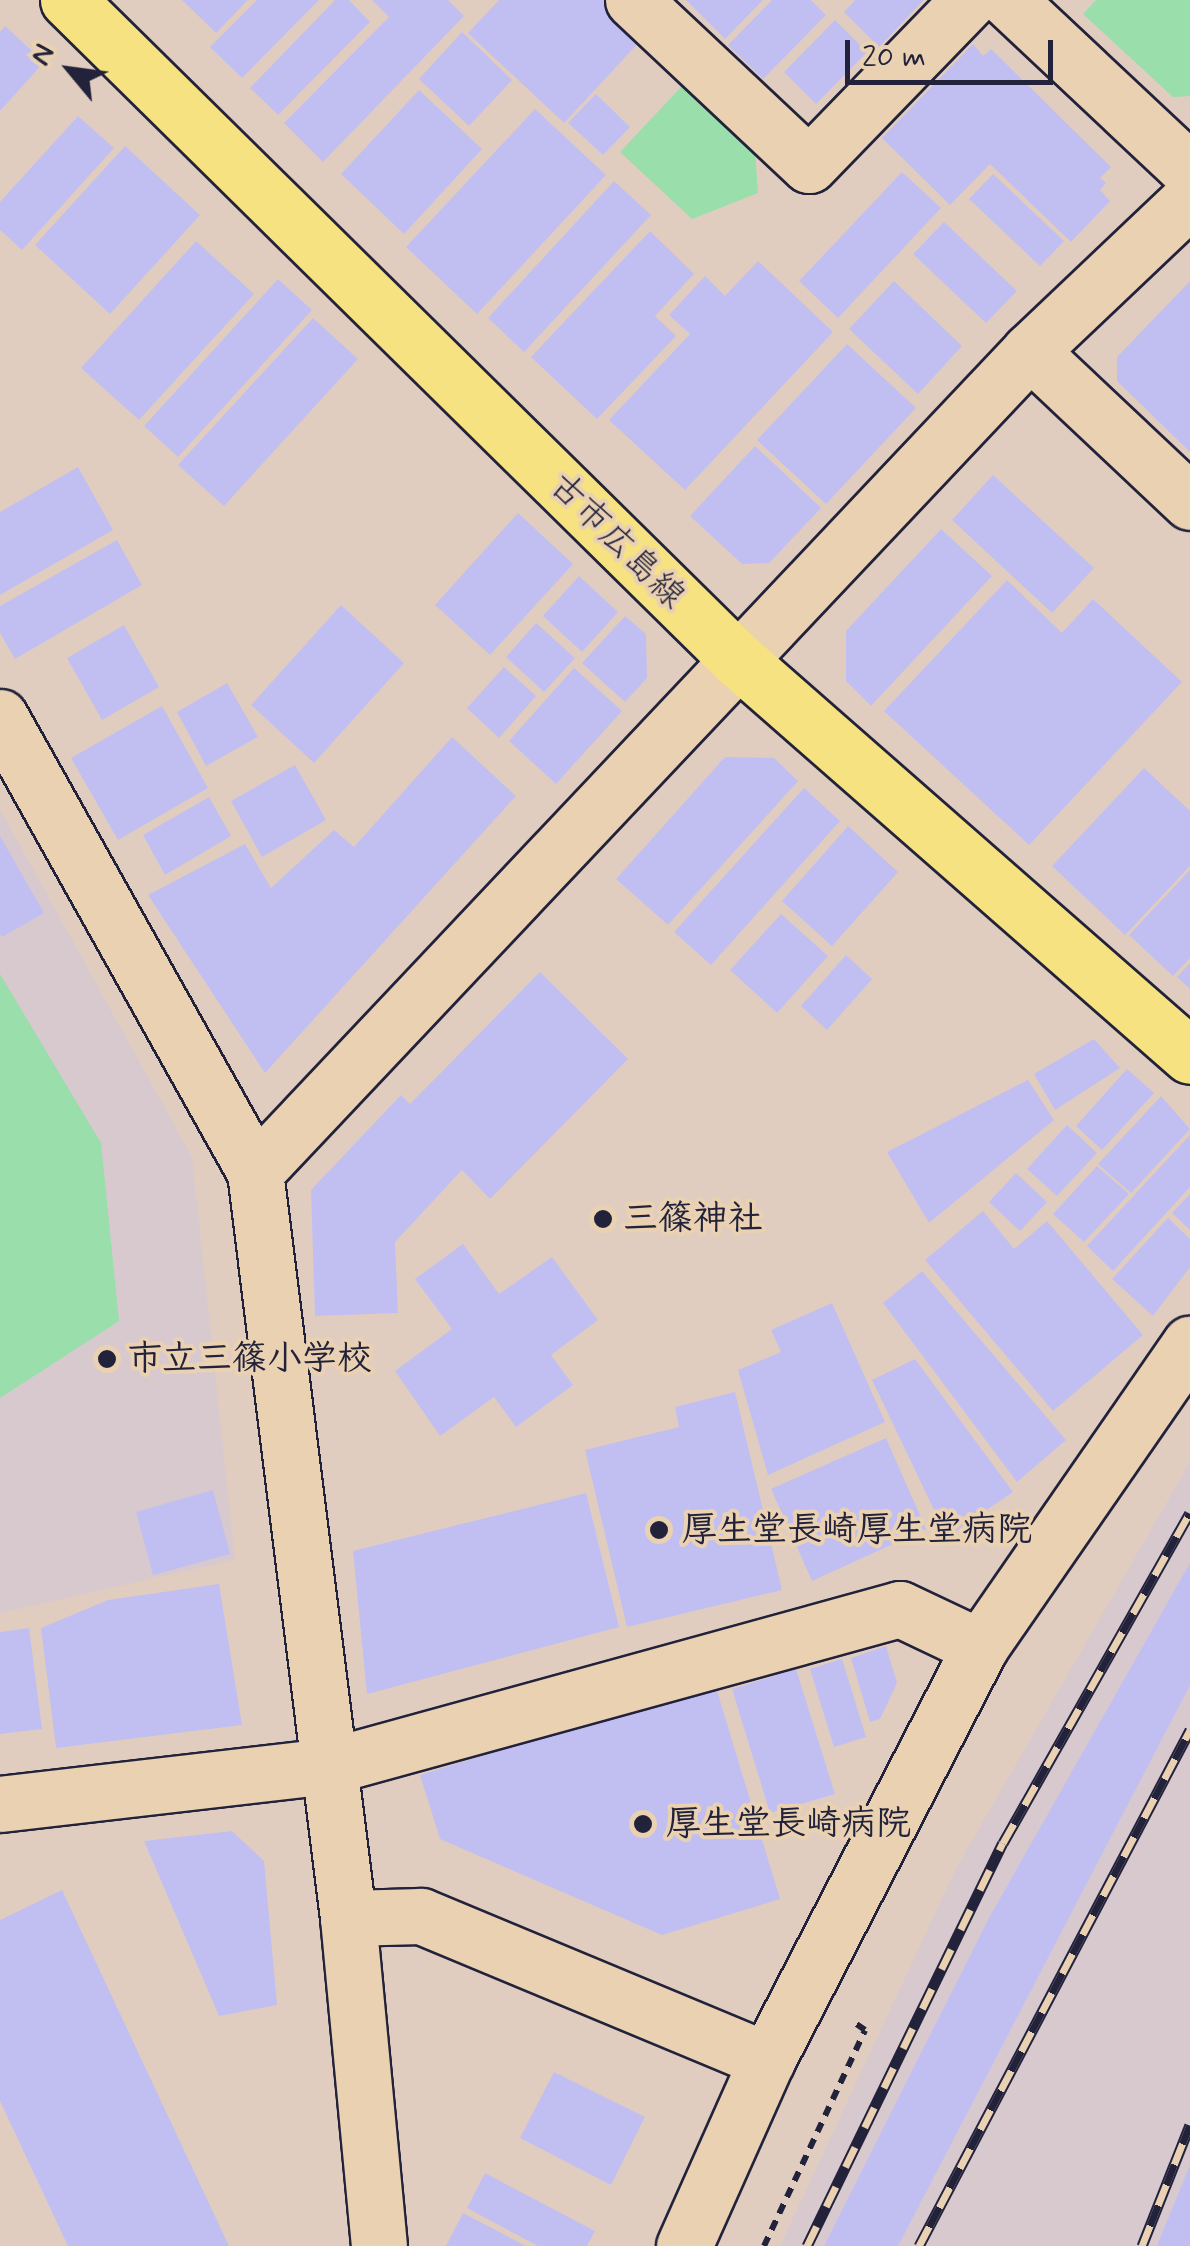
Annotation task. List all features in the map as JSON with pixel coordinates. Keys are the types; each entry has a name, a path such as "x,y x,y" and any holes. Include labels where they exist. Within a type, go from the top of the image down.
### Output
{"main road":[{"name":"古市広島線","path":"68,0 737,659 1190,1056"}],"street":[{"path":"632,0 809,165 970,0"},
{"path":"1008,0 1190,171"},
{"path":"254,1172 1030,351 1190,199"},
{"path":"1030,351 1190,502"},
{"path":"0,717 254,1172 348,1918 379,2246"},
{"path":"684,2246 767,2060 980,1647 1190,1344"},
{"path":"0,1804 330,1766 900,1609 980,1647"},
{"path":"348,1918 421,1916 767,2060"}],"path":[{"path":"764,2246 865,2030"}],"shaded area":[{"name":"市立三篠小学校","path":"0,809 192,1157 235,1560 0,1613"},
{"path":"1190,1462 1190,2246 780,2246 956,1868"}],"green space":[{"path":"1096,0 1190,0 1190,96 1173,97 1083,14"},
{"path":"683,85 755,152 758,193 692,219 620,152"},
{"path":"0,974 101,1143 119,1321 0,1398"}],"building":[{"path":"182,0 248,0 216,33"},
{"path":"257,0 319,0 242,78 210,47"},
{"path":"335,0 349,0 370,22 278,115 250,88"},
{"path":"372,0 448,0 464,16 323,162 284,123 389,17"},
{"path":"499,0 604,0 644,37 564,123 468,33"},
{"path":"686,0 763,0 725,39"},
{"path":"772,0 811,0 826,15 763,79 728,45"},
{"path":"855,0 924,0 879,47 844,12"},
{"path":"835,20 867,52 816,104 784,72"},
{"path":"5,26 44,62 0,111 0,32"},
{"path":"462,32 512,80 469,126 419,79"},
{"path":"973,44 983,56 991,49 1111,167 1100,178 1106,183 1100,190 1110,201 1071,242 990,164 950,205 882,138"},
{"path":"419,90 482,149 404,234 341,174"},
{"path":"596,94 630,127 603,155 568,123"},
{"path":"535,109 606,175 477,314 406,247"},
{"path":"78,116 114,148 22,250 0,230 0,202"},
{"path":"125,146 200,215 110,314 35,245"},
{"path":"902,172 941,208 838,318 799,281"},
{"path":"993,174 1064,241 1040,266 969,199"},
{"path":"614,181 651,215 524,352 488,318"},
{"path":"944,222 1017,291 986,323 913,254"},
{"path":"650,231 694,274 655,316 676,336 597,419 531,357"},
{"path":"196,241 254,294 139,420 81,368"},
{"path":"758,261 833,332 685,490 609,420 690,334 669,315 705,276 725,296"},
{"path":"278,279 312,310 178,457 144,426"},
{"path":"894,281 962,346 918,394 849,329"},
{"path":"1190,281 1190,452 1117,381 1117,357"},
{"path":"313,318 358,359 224,506 178,465"},
{"path":"847,344 916,408 826,504 757,440"},
{"path":"755,446 821,508 769,563 742,564 690,516"},
{"path":"78,467 113,530 0,595 0,512"},
{"path":"993,475 1094,568 1052,613 952,520"},
{"path":"518,513 573,564 490,655 435,605"},
{"path":"941,529 992,576 871,706 846,681 846,631"},
{"path":"117,540 142,585 15,659 0,633 0,606"},
{"path":"579,576 618,612 582,652 543,616"},
{"path":"1007,580 1062,633 1093,599 1182,682 1029,845 884,711"},
{"path":"341,605 404,663 314,763 251,705"},
{"path":"625,616 646,634 647,678 625,702 582,663"},
{"path":"536,623 575,658 544,692 506,657"},
{"path":"124,625 159,687 102,720 67,658"},
{"path":"504,667 536,696 499,738 467,708"},
{"path":"574,668 622,711 556,784 509,741"},
{"path":"227,683 258,737 206,766 177,712"},
{"path":"162,706 208,788 118,840 71,758"},
{"path":"452,737 516,796 265,1073 148,895 245,844 271,888 334,830 354,847"},
{"path":"725,757 774,758 798,781 668,925 616,879"},
{"path":"295,765 326,820 262,857 231,801"},
{"path":"1144,768 1190,811 1190,866 1125,935 1052,866"},
{"path":"804,788 840,821 711,965 674,932"},
{"path":"209,797 231,836 165,875 143,835"},
{"path":"848,826 898,872 832,946 782,901"},
{"path":"0,836 44,913 2,937 0,933"},
{"path":"1190,870 1190,958 1173,976 1129,935"},
{"path":"781,914 828,956 777,1013 730,970"},
{"path":"846,955 872,979 827,1030 801,1006"},
{"path":"1190,963 1190,989 1177,977"},
{"path":"540,972 628,1059 490,1199 462,1170 395,1242 398,1313 315,1316 311,1190 401,1095 410,1104"},
{"path":"1094,1039 1120,1068 1055,1110 1034,1074"},
{"path":"1127,1069 1154,1093 1102,1150 1076,1126"},
{"path":"1028,1080 1054,1120 929,1223 887,1152"},
{"path":"1161,1096 1190,1129 1131,1193 1098,1164"},
{"path":"1067,1125 1097,1153 1057,1196 1027,1169"},
{"path":"1190,1135 1190,1187 1113,1271 1087,1246"},
{"path":"1097,1166 1129,1194 1084,1242 1053,1214"},
{"path":"1016,1173 1047,1202 1020,1231 989,1202"},
{"path":"1190,1194 1190,1230 1172,1213"},
{"path":"983,1211 1014,1249 1047,1221 1143,1335 1053,1411 925,1260"},
{"path":"1168,1218 1190,1239 1190,1267 1153,1316 1112,1279"},
{"path":"463,1244 499,1294 552,1257 598,1320 551,1355 573,1385 516,1427 494,1397 440,1436 395,1371 452,1329 415,1279"},
{"path":"922,1271 1066,1440 1017,1482 883,1303"},
{"path":"832,1303 885,1422 768,1475 738,1370 781,1352 771,1330"},
{"path":"915,1359 1013,1492 947,1537 872,1380"},
{"path":"735,1392 782,1590 627,1627 585,1450 679,1427 675,1407"},
{"path":"886,1438 926,1529 812,1581 771,1489"},
{"path":"213,1490 230,1554 153,1575 136,1512"},
{"path":"586,1493 619,1627 367,1694 353,1551"},
{"path":"1190,1563 1190,1685 898,2246 824,2246 989,1918"},
{"path":"219,1584 242,1725 56,1748 41,1628 108,1600"},
{"path":"29,1628 42,1729 0,1734 0,1632"},
{"path":"886,1646 897,1683 880,1719 870,1722 851,1658"},
{"path":"842,1659 866,1737 834,1747 810,1669"},
{"path":"796,1669 835,1794 770,1813 732,1689"},
{"path":"715,1684 780,1899 662,1935 440,1839 420,1775"},
{"path":"232,1831 264,1861 277,2005 219,2016 144,1841"},
{"path":"62,1890 229,2246 68,2246 0,2101 0,1920"},
{"path":"554,2072 645,2117 611,2185 520,2138"},
{"path":"1190,2165 1190,2246 1157,2246"},
{"path":"485,2173 595,2231 587,2246 538,2246 467,2208"},
{"path":"463,2213 526,2246 446,2246"}],"railway":[{"path":"807,2246 1003,1843 1190,1513"},
{"path":"919,2246 1190,1730"},
{"path":"1142,2246 1190,2125"}],"place":[{"name":"三篠神社","path":"603,1219"},
{"name":"市立三篠小学校","path":"107,1359"},
{"name":"厚生堂長崎厚生堂病院","path":"659,1530"},
{"name":"厚生堂長崎病院","path":"643,1824"}]}
